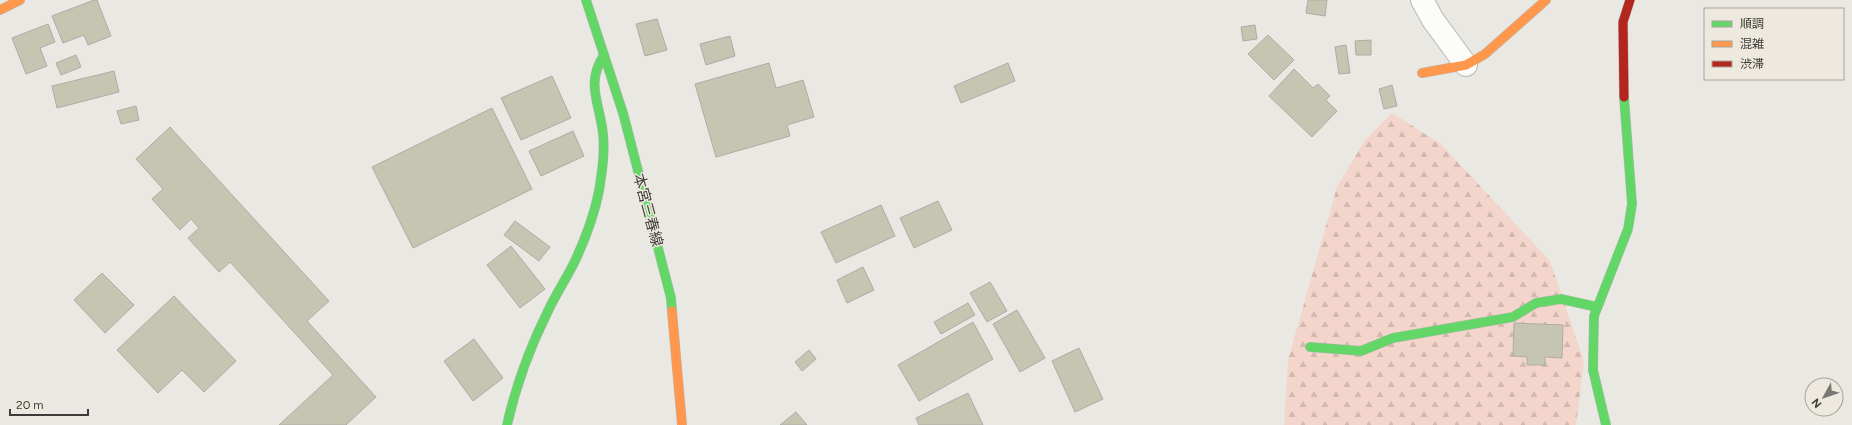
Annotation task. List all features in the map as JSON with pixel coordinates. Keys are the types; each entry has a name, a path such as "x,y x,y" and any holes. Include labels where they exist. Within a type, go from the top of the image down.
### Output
{"street":[{"path":"0,10 20,0"},
{"name":"本宮三春線","path":"586,0 623,113 671,298 674,348 681,399 682,425"},
{"path":"1422,0 1433,20 1466,65"},
{"path":"1422,73 1466,65 1485,54 1546,0"},
{"path":"1606,425 1593,370 1594,316 1628,229 1632,204 1624,103 1622,46 1623,22 1630,0"},
{"path":"507,425 511,405 530,350 548,310 578,255 593,213 602,169 602,128 592,88 597,63 604,55"},
{"path":"1310,347 1361,351 1393,338 1513,317 1536,303 1561,299 1597,307"}],"green space":[{"path":"1392,113 1441,144 1550,261 1584,361 1576,425 1284,425 1288,360 1337,187 1365,140"}],"building":[{"path":"97,0 111,36 88,45 84,35 63,43 52,16"},
{"path":"1308,0 1327,0 1325,16 1306,13"},
{"path":"657,19 667,50 645,56 636,24"},
{"path":"48,24 55,42 40,48 47,66 26,74 12,38"},
{"path":"1255,25 1257,39 1243,41 1241,27"},
{"path":"1268,35 1294,60 1274,80 1248,54"},
{"path":"730,36 735,56 706,65 700,44"},
{"path":"1371,40 1371,55 1356,55 1355,41"},
{"path":"1346,45 1350,73 1339,74 1335,47"},
{"path":"76,55 81,67 61,75 56,63"},
{"path":"769,63 776,88 803,80 814,117 787,125 790,136 716,157 695,84"},
{"path":"1008,63 1015,81 961,103 954,86"},
{"path":"1294,69 1313,88 1318,84 1330,96 1326,100 1337,111 1312,137 1269,96"},
{"path":"114,71 119,92 57,108 52,86"},
{"path":"552,76 571,118 521,140 501,98"},
{"path":"1392,85 1397,106 1384,109 1379,89"},
{"path":"136,106 139,120 121,124 117,111"},
{"path":"492,108 532,189 413,248 372,167"},
{"path":"170,127 329,301 307,321 376,397 346,425 279,425 333,375 230,262 219,272 188,238 199,228 191,219 180,230 152,199 163,189 136,159"},
{"path":"573,131 584,156 541,176 529,151"},
{"path":"938,201 952,230 914,248 900,218"},
{"path":"881,205 895,236 836,263 821,232"},
{"path":"515,221 550,247 539,261 504,235"},
{"path":"511,246 545,289 520,308 487,265"},
{"path":"863,267 874,290 847,303 837,280"},
{"path":"102,273 134,305 105,333 74,300"},
{"path":"990,282 1007,311 987,322 970,293"},
{"path":"174,296 236,361 204,392 182,370 158,393 117,350"},
{"path":"968,303 975,315 941,334 934,322"},
{"path":"1017,310 1045,358 1020,372 993,324"},
{"path":"973,322 993,359 919,401 898,365"},
{"path":"1514,323 1563,325 1562,358 1545,357 1545,365 1527,365 1527,357 1513,356"},
{"path":"474,339 503,378 473,401 444,361"},
{"path":"1079,348 1103,399 1075,412 1052,361"},
{"path":"809,350 816,359 802,371 795,362"},
{"path":"968,393 983,425 919,425 916,418"},
{"path":"796,412 807,425 780,425"}],"traffic: fast":[{"path":"586,0 623,113 671,298 672,311"},
{"path":"507,425 519,381 529,352 541,325 578,254 595,210 599,191 604,148 603,134 595,94 595,75 598,65 604,55"},
{"path":"1606,425 1593,370 1594,316 1628,229 1632,204 1624,97"},
{"path":"1310,347 1361,351 1393,338 1513,317 1536,303 1561,299 1597,307"}],"traffic: slow":[{"path":"0,10 20,0"},
{"path":"1422,73 1466,65 1485,54 1546,0"},
{"path":"672,311 682,425"}],"traffic: jam":[{"path":"1624,97 1623,22 1630,0"}]}
